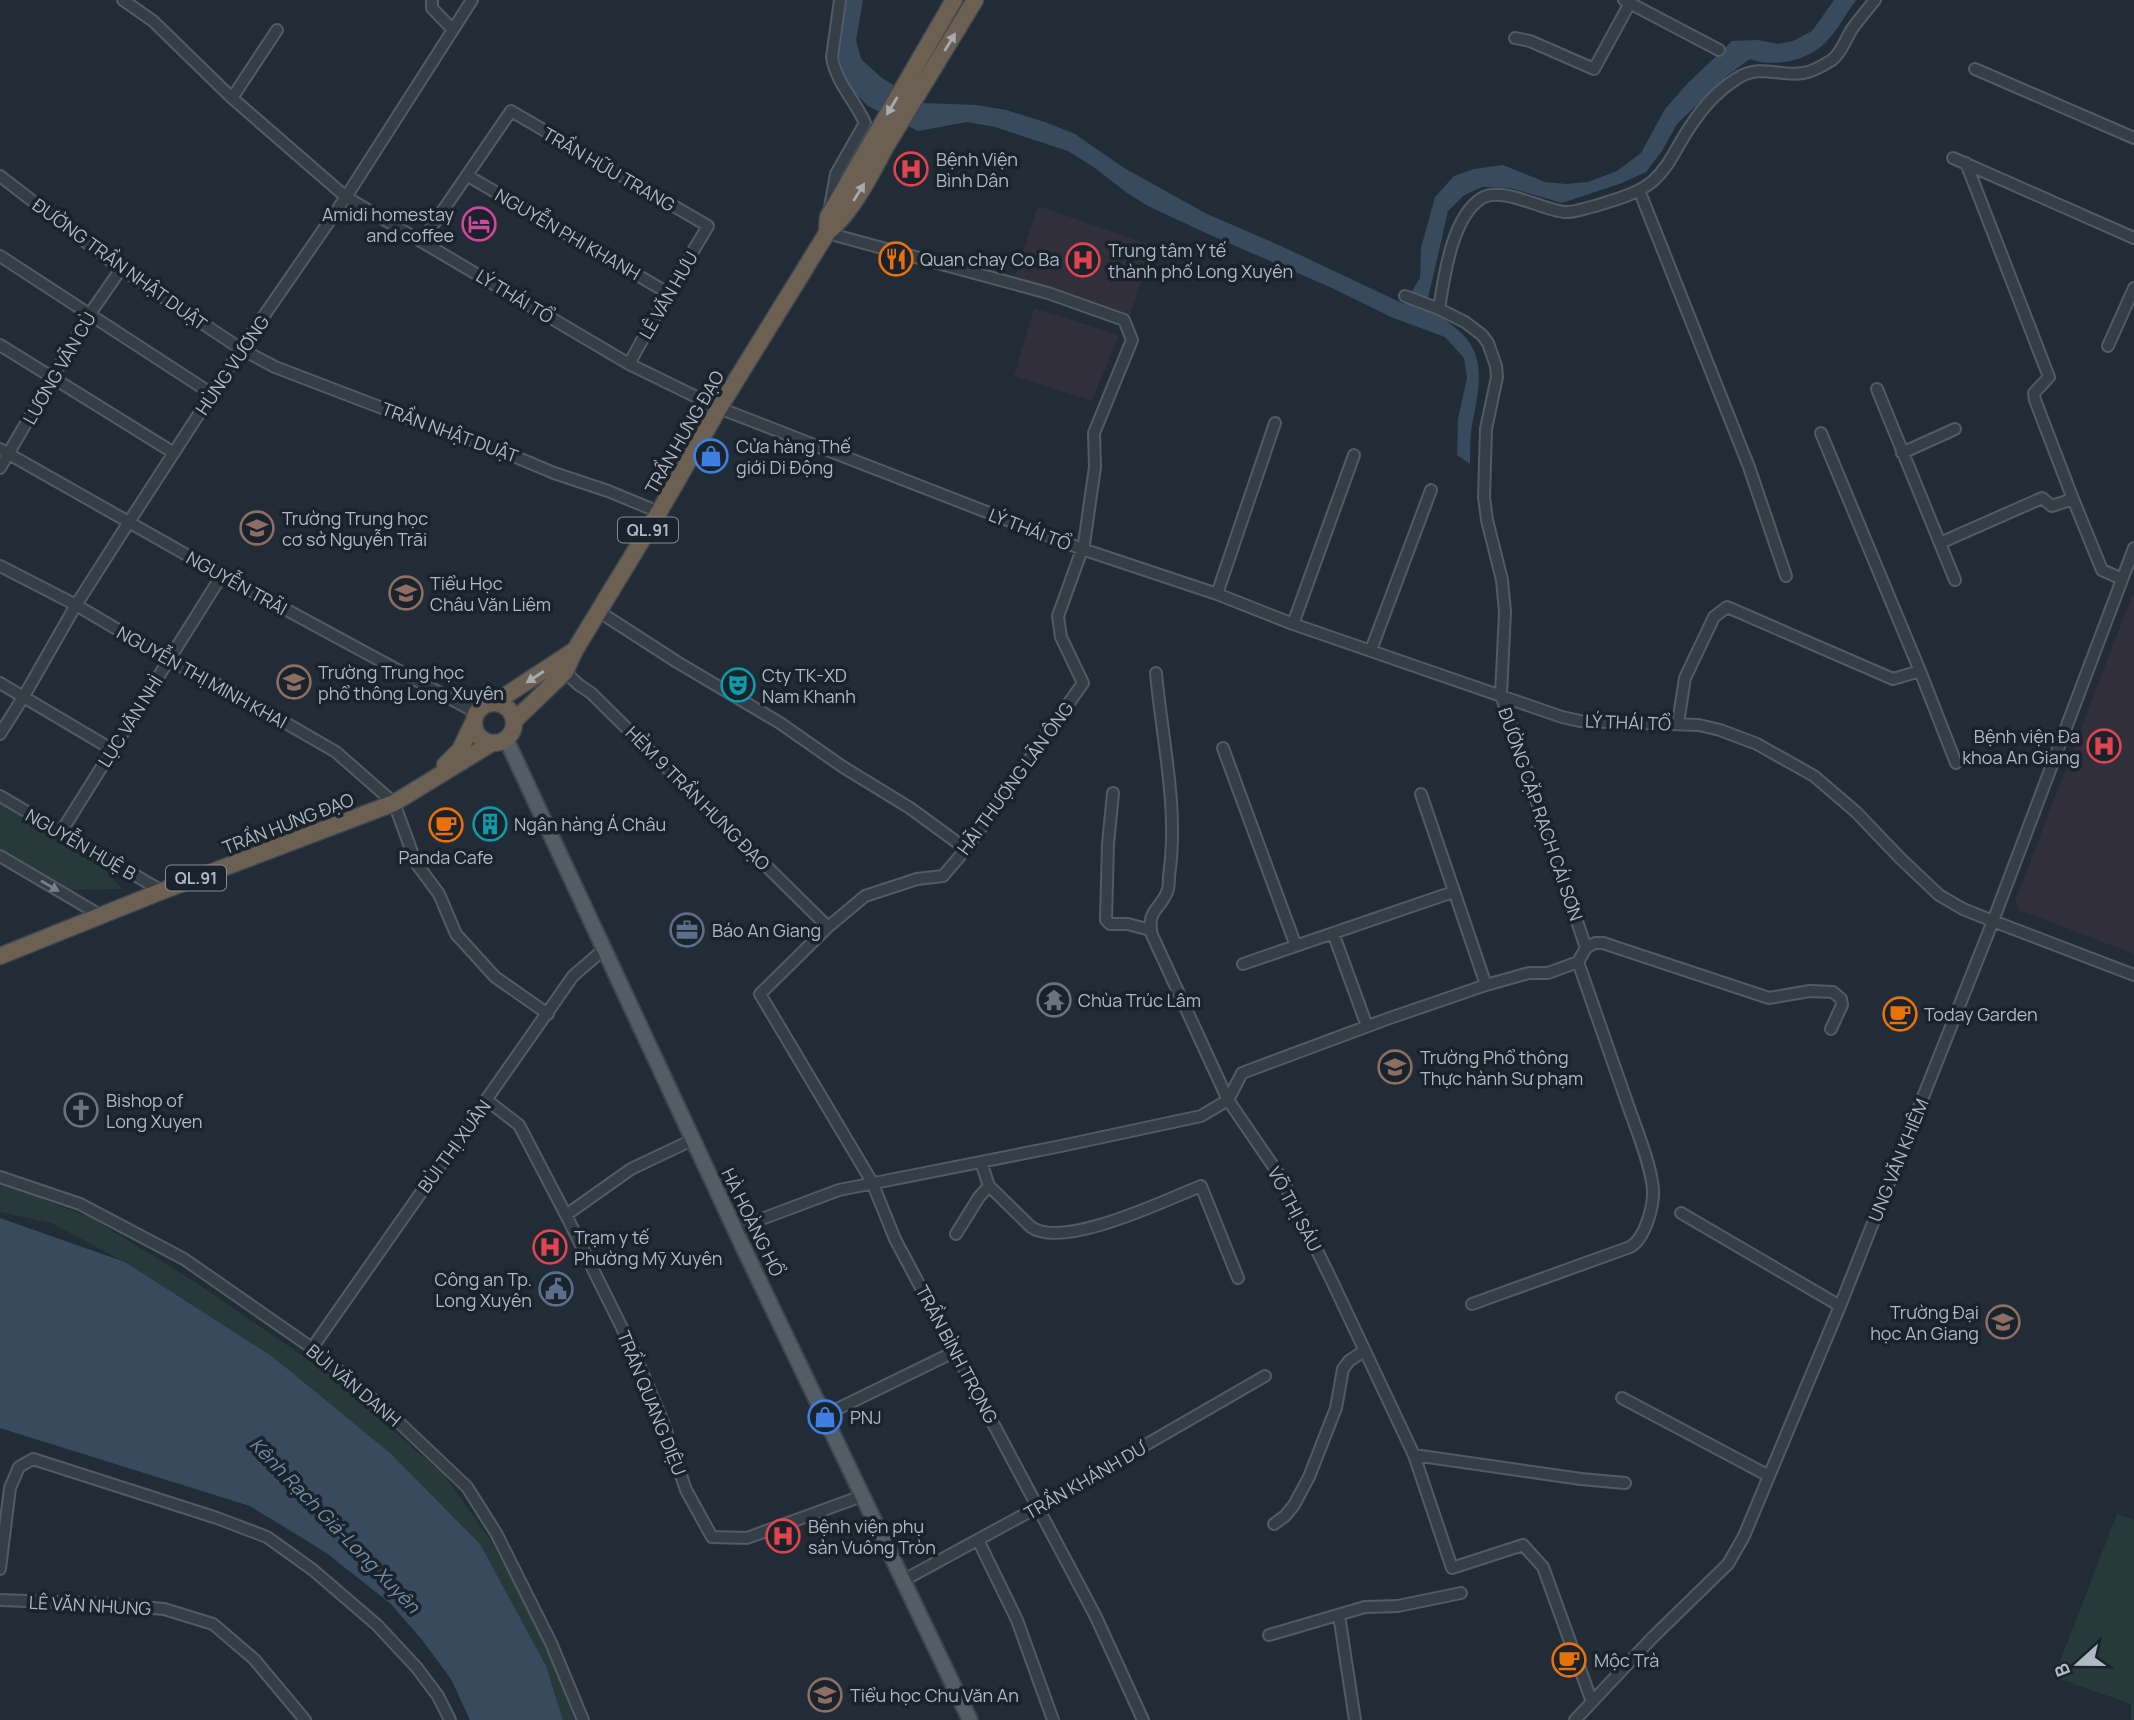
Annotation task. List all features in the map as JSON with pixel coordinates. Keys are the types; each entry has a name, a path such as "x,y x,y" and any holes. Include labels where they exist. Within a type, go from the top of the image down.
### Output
{"highway":[{"name":"TRẦN HƯNG ĐẠO","path":"514,721 565,672 575,650 828,225 866,150 954,0"},
{"name":"TRẦN HƯNG ĐẠO","path":"828,225 840,222 975,0"},
{"name":"TRẦN HƯNG ĐẠO","path":"494,703 575,650"},
{"path":"494,703 507,709 514,721 510,734 499,741 486,741 477,733 475,717 481,708 494,703"},
{"name":"TRẦN HƯNG ĐẠO","path":"394,803 433,776 460,750 475,717"},
{"name":"TRẦN HƯNG ĐẠO","path":"0,956 394,803 499,741"}],"main road":[{"name":"HÀ HOÀNG HỔ","path":"499,741 572,880 736,1233 971,1720"}],"street":[{"name":"LÝ THÁI TỔ","path":"123,0 153,21 232,98 346,197 629,364 719,408 1082,549 1217,594 1293,624 1562,717 1580,722 1699,725 1732,735 1784,758 1814,776 1856,812 1939,895 1963,909 2134,975"},
{"path":"432,0 432,8 453,30"},
{"name":"HÙNG VƯƠNG","path":"0,734 76,605 129,522 241,349 346,197 472,0"},
{"path":"828,225 836,174 865,123 842,87 833,64 840,0"},
{"path":"1435,307 1455,236 1469,211 1485,196 1528,200 1563,212 1594,206 1639,190 1652,182 1671,160 1691,124 1722,90 1749,72 1758,70 1787,74 1806,73 1831,60 1839,54 1852,30 1875,0"},
{"path":"1515,38 1530,41 1594,69 1627,2 1719,50"},
{"path":"232,98 276,30"},
{"path":"1975,69 2134,138"},
{"name":"TRẦN HỮU TRANG","path":"468,176 511,111 708,226"},
{"path":"1953,158 2134,238"},
{"path":"1966,163 2049,377 2034,393 2035,400 2102,570 2122,579"},
{"name":"ĐƯỜNG TRẦN NHẬT DUẬT","path":"0,176 121,269 241,349"},
{"path":"422,241 468,176"},
{"name":"NGUYỄN PHI KHANH","path":"468,176 668,293"},
{"path":"1639,190 1749,467 1786,576"},
{"name":"HÃI THƯỢNG LÃN ÔNG","path":"760,994 828,927 865,896 917,879 943,876 966,849 1083,683 1061,637 1058,616 1082,549 1095,467 1094,433 1132,340 1124,320 1048,293 828,225"},
{"name":"LÊ VĂN HƯU","path":"629,364 708,226"},
{"path":"0,256 212,394"},
{"name":"LƯƠNG VÃN CÙ","path":"0,468 4,452 52,379 89,315 121,269"},
{"path":"2108,346 2134,288"},
{"name":"ĐƯỜNG CẶP RẠCH CÁI SƠN","path":"1405,296 1465,322 1482,335 1488,343 1496,366 1497,377 1486,429 1484,497 1502,580 1505,612 1501,695 1587,948"},
{"path":"0,345 174,453"},
{"name":"TRẦN NHẬT DUẬT","path":"241,349 275,367 659,512"},
{"path":"1877,389 1955,580"},
{"path":"1217,594 1275,424"},
{"path":"1902,453 1955,429"},
{"path":"1821,433 1956,763"},
{"name":"NGUYỄN TRÃI","path":"4,452 475,717"},
{"path":"1293,624 1354,455"},
{"path":"1371,650 1431,490"},
{"path":"1940,543 2042,498 2052,506 2073,499"},
{"name":"UNG VĂN KHIÊM","path":"1575,1720 1653,1637 1728,1564 1744,1536 1840,1306 1993,921 2134,548"},
{"name":"NGUYỄN THỊ MINH KHAI","path":"0,566 76,605 169,660 232,692 336,752 394,803"},
{"name":"LỤC VĂN NHÌ","path":"61,832 222,575"},
{"path":"1678,723 1685,678 1713,617 1727,607 1893,679 1920,671"},
{"path":"598,611 780,723 843,767 910,808 966,849"},
{"name":"HẺM 9 TRẦN HƯNG ĐẠO","path":"565,672 600,702 828,927"},
{"path":"1113,793 1108,844 1106,920 1110,924 1128,924 1150,930 1150,919 1167,892 1172,862 1171,803 1156,673"},
{"path":"0,683 113,750"},
{"path":"1223,748 1296,946"},
{"path":"1421,794 1486,985"},
{"name":"NGUYỄN HUỆ B","path":"0,796 162,891"},
{"path":"394,803 416,863 439,894 456,934 495,976 548,1014"},
{"path":"0,856 100,915"},
{"path":"1243,964 1453,892"},
{"name":"VÕ THỊ SÁU","path":"1150,930 1228,1100 1282,1179 1414,1455 1452,1568 1522,1545 1543,1567 1592,1702"},
{"path":"1333,933 1367,1026"},
{"path":"736,1233 759,1220 839,1189 1201,1116 1228,1100 1241,1073 1486,985 1529,974 1548,973 1578,962 1587,948 1595,943 1603,943 1769,998 1810,991 1833,992 1841,999 1842,1004 1831,1029"},
{"name":"BÙI THỊ XUÂN","path":"312,1348 488,1101 573,976 603,950"},
{"path":"1472,1304 1630,1247 1636,1244 1644,1230 1652,1198 1651,1182 1637,1132 1578,962"},
{"name":"TRẦN BÌNH TRỌNG","path":"760,994 872,1182 895,1239 1095,1615 1143,1720"},
{"name":"TRẦN QUANG DIỆU","path":"488,1101 519,1125 566,1215 634,1350 663,1422 686,1490 712,1537 747,1538 862,1496"},
{"path":"566,1215 631,1169 692,1140"},
{"path":"981,1162 989,1185 1031,1227 1050,1234 1092,1228 1201,1186 1238,1279"},
{"name":"BÙI VĂN DANH","path":"0,1177 79,1204 184,1259 312,1348 388,1412 467,1487 496,1533 551,1643 583,1720"},
{"path":"956,1234 989,1185"},
{"path":"1681,1213 1840,1306"},
{"path":"1274,1524 1294,1505 1308,1477 1336,1408 1343,1369 1364,1350"},
{"path":"824,1415 956,1351"},
{"name":"TRẦN KHÁNH DƯ","path":"904,1580 1038,1507 1265,1376"},
{"path":"1622,1398 1769,1476"},
{"path":"1414,1455 1625,1483"},
{"path":"0,1569 10,1488 19,1467 33,1459 217,1518 267,1538 313,1570 377,1625 417,1668 438,1696 450,1720"},
{"path":"978,1540 1017,1620 1054,1720"},
{"path":"1269,1635 1365,1607 1398,1606 1461,1593"},
{"name":"LÊ VĂN NHUNG","path":"0,1600 164,1609 213,1624 254,1659 306,1720"},
{"path":"1339,1615 1355,1720"}],"shaded area":[{"name":"Trung tâm Y tế thành phố Long Xuyên","path":"1038,206 1152,245 1130,315 1015,276"},
{"name":"Trung tâm Y tế thành phố Long Xuyên","path":"1034,308 1119,335 1092,401 1014,376"},
{"name":"Bệnh viện Đa khoa An Giang","path":"2134,590 2134,954 2019,910 2015,902"}],"green space":[{"path":"0,798 84,845 122,889 57,890 0,857"},
{"path":"0,1186 92,1218 195,1282 325,1371 445,1476 489,1538 555,1660 574,1720 563,1720 546,1666 390,1453 273,1357 125,1262 51,1223 0,1212"},
{"path":"2117,1514 2134,1520 2134,1720 2131,1720 2131,1704 2054,1677"}],"water":[{"path":"843,0 863,0 856,40 861,59 882,78 922,103 977,105 1006,110 1075,134 1124,168 1207,214 1404,304 1420,278 1421,248 1435,197 1454,176 1474,169 1503,165 1545,182 1566,184 1588,182 1617,171 1641,153 1665,109 1732,41 1758,40 1778,44 1793,41 1812,31 1834,0 1856,0 1831,37 1810,54 1780,63 1750,59 1728,75 1677,124 1646,172 1562,203 1510,188 1482,187 1463,196 1448,211 1426,307 1461,333 1475,353 1479,376 1470,464 1457,455 1458,419 1467,378 1464,358 1445,337 1391,317 1148,206 1068,151 995,127 967,122 918,131 868,106 850,88 840,67 838,45"},
{"name":"Kênh Rạch Giá-Long Xuyên","path":"0,1218 125,1262 273,1357 390,1453 480,1544 546,1666 563,1720 470,1720 451,1679 391,1604 325,1552 250,1506 0,1428"}],"place":[{"name":"Bệnh Viện Bình Dân","path":"911,169"},
{"name":"Amidi homestay and coffee","path":"479,224"},
{"name":"Quan chay Co Ba","path":"896,259"},
{"name":"Trung tâm Y tế thành phố Long Xuyên","path":"1083,260"},
{"name":"Cửa hàng Thế giới Di Động","path":"711,456"},
{"name":"Trường Trung học cơ sở Nguyễn Trãi","path":"257,528"},
{"name":"Tiểu Học Châu Văn Liêm","path":"406,593"},
{"name":"Trường Trung học phổ thông Long Xuyên","path":"294,682"},
{"name":"Cty TK-XD Nam Khanh","path":"738,685"},
{"name":"Bệnh viện Đa khoa An Giang","path":"2104,746"},
{"name":"Ngân hàng Á Châu","path":"490,824"},
{"name":"Panda Cafe","path":"446,825"},
{"name":"Báo An Giang","path":"687,930"},
{"name":"Chùa Trúc Lâm","path":"1054,1000"},
{"name":"Today Garden","path":"1900,1014"},
{"name":"Trường Phổ thông Thực hành Sư phạm","path":"1395,1067"},
{"name":"Bishop of Long Xuyen","path":"81,1110"},
{"name":"Trạm y tế Phường Mỹ Xuyên","path":"550,1247"},
{"name":"Công an Tp. Long Xuyên","path":"556,1289"},
{"name":"Trường Đại học An Giang","path":"2003,1322"},
{"name":"PNJ","path":"825,1417"},
{"name":"Bệnh viện phụ sản Vuông Tròn","path":"783,1536"},
{"name":"Mộc Trà","path":"1569,1660"},
{"name":"Tiểu học Chu Văn An","path":"825,1695"}]}
